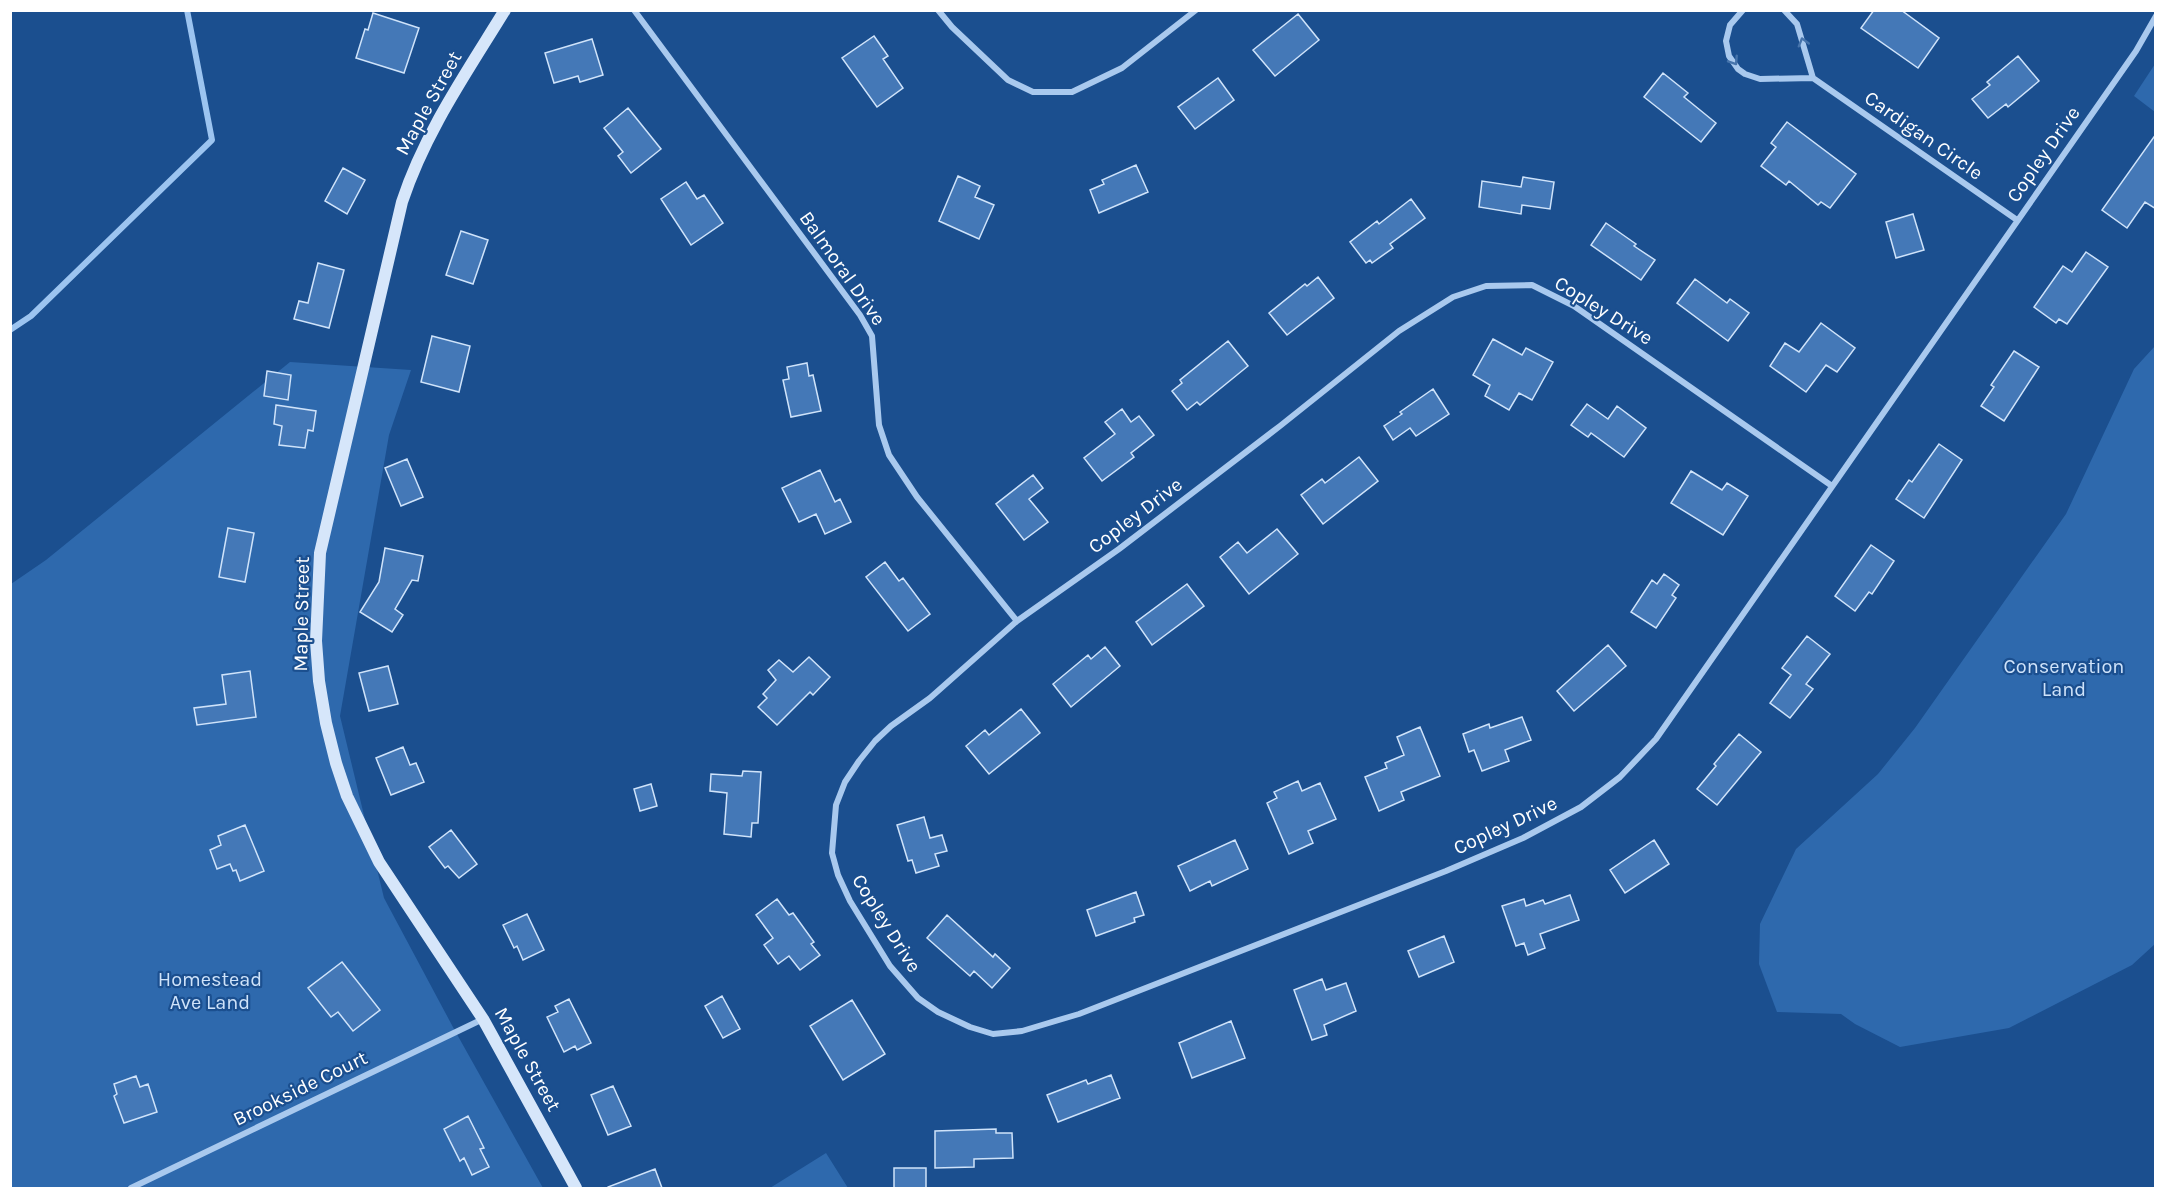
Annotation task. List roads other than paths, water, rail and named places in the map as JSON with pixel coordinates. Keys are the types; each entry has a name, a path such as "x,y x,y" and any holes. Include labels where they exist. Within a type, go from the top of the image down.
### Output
{"street":[{"name":"Maple Street","path":"505,10 427,139 412,171 402,202 320,553 317,600 319,681 326,723 347,796 380,862 483,1019 576,1188"},
{"name":"Balmoral Drive","path":"634,10 860,315 872,336 879,426 889,455 917,497 1017,621"},
{"path":"938,10 952,27 1008,80 1033,92 1072,92 1122,68 1196,10"},
{"path":"1743,10 1730,26 1726,41 1729,56 1738,69 1760,79 1813,78 1797,24 1784,10"},
{"name":"Copley Drive","path":"1832,486 1574,306 1532,285 1486,286 1453,297 1398,331 1280,426 1119,549 1017,621 930,698 891,726 875,741 845,782 836,806 832,853 838,875 854,908 890,966 918,998 938,1012 970,1027 993,1034 1022,1031 1079,1014 1446,871 1523,838 1581,807 1620,777 1656,739 2136,51 2156,16"},
{"name":"Cardigan Circle","path":"1813,78 2017,220"},
{"name":"Brookside Court","path":"131,1188 483,1019"}],"waterway":[{"path":"10,330 31,316 212,140 187,10"}],"park label":[{"name":"Conservation Land","path":"2064,678"},
{"name":"Homestead Ave Land","path":"210,990"}]}
